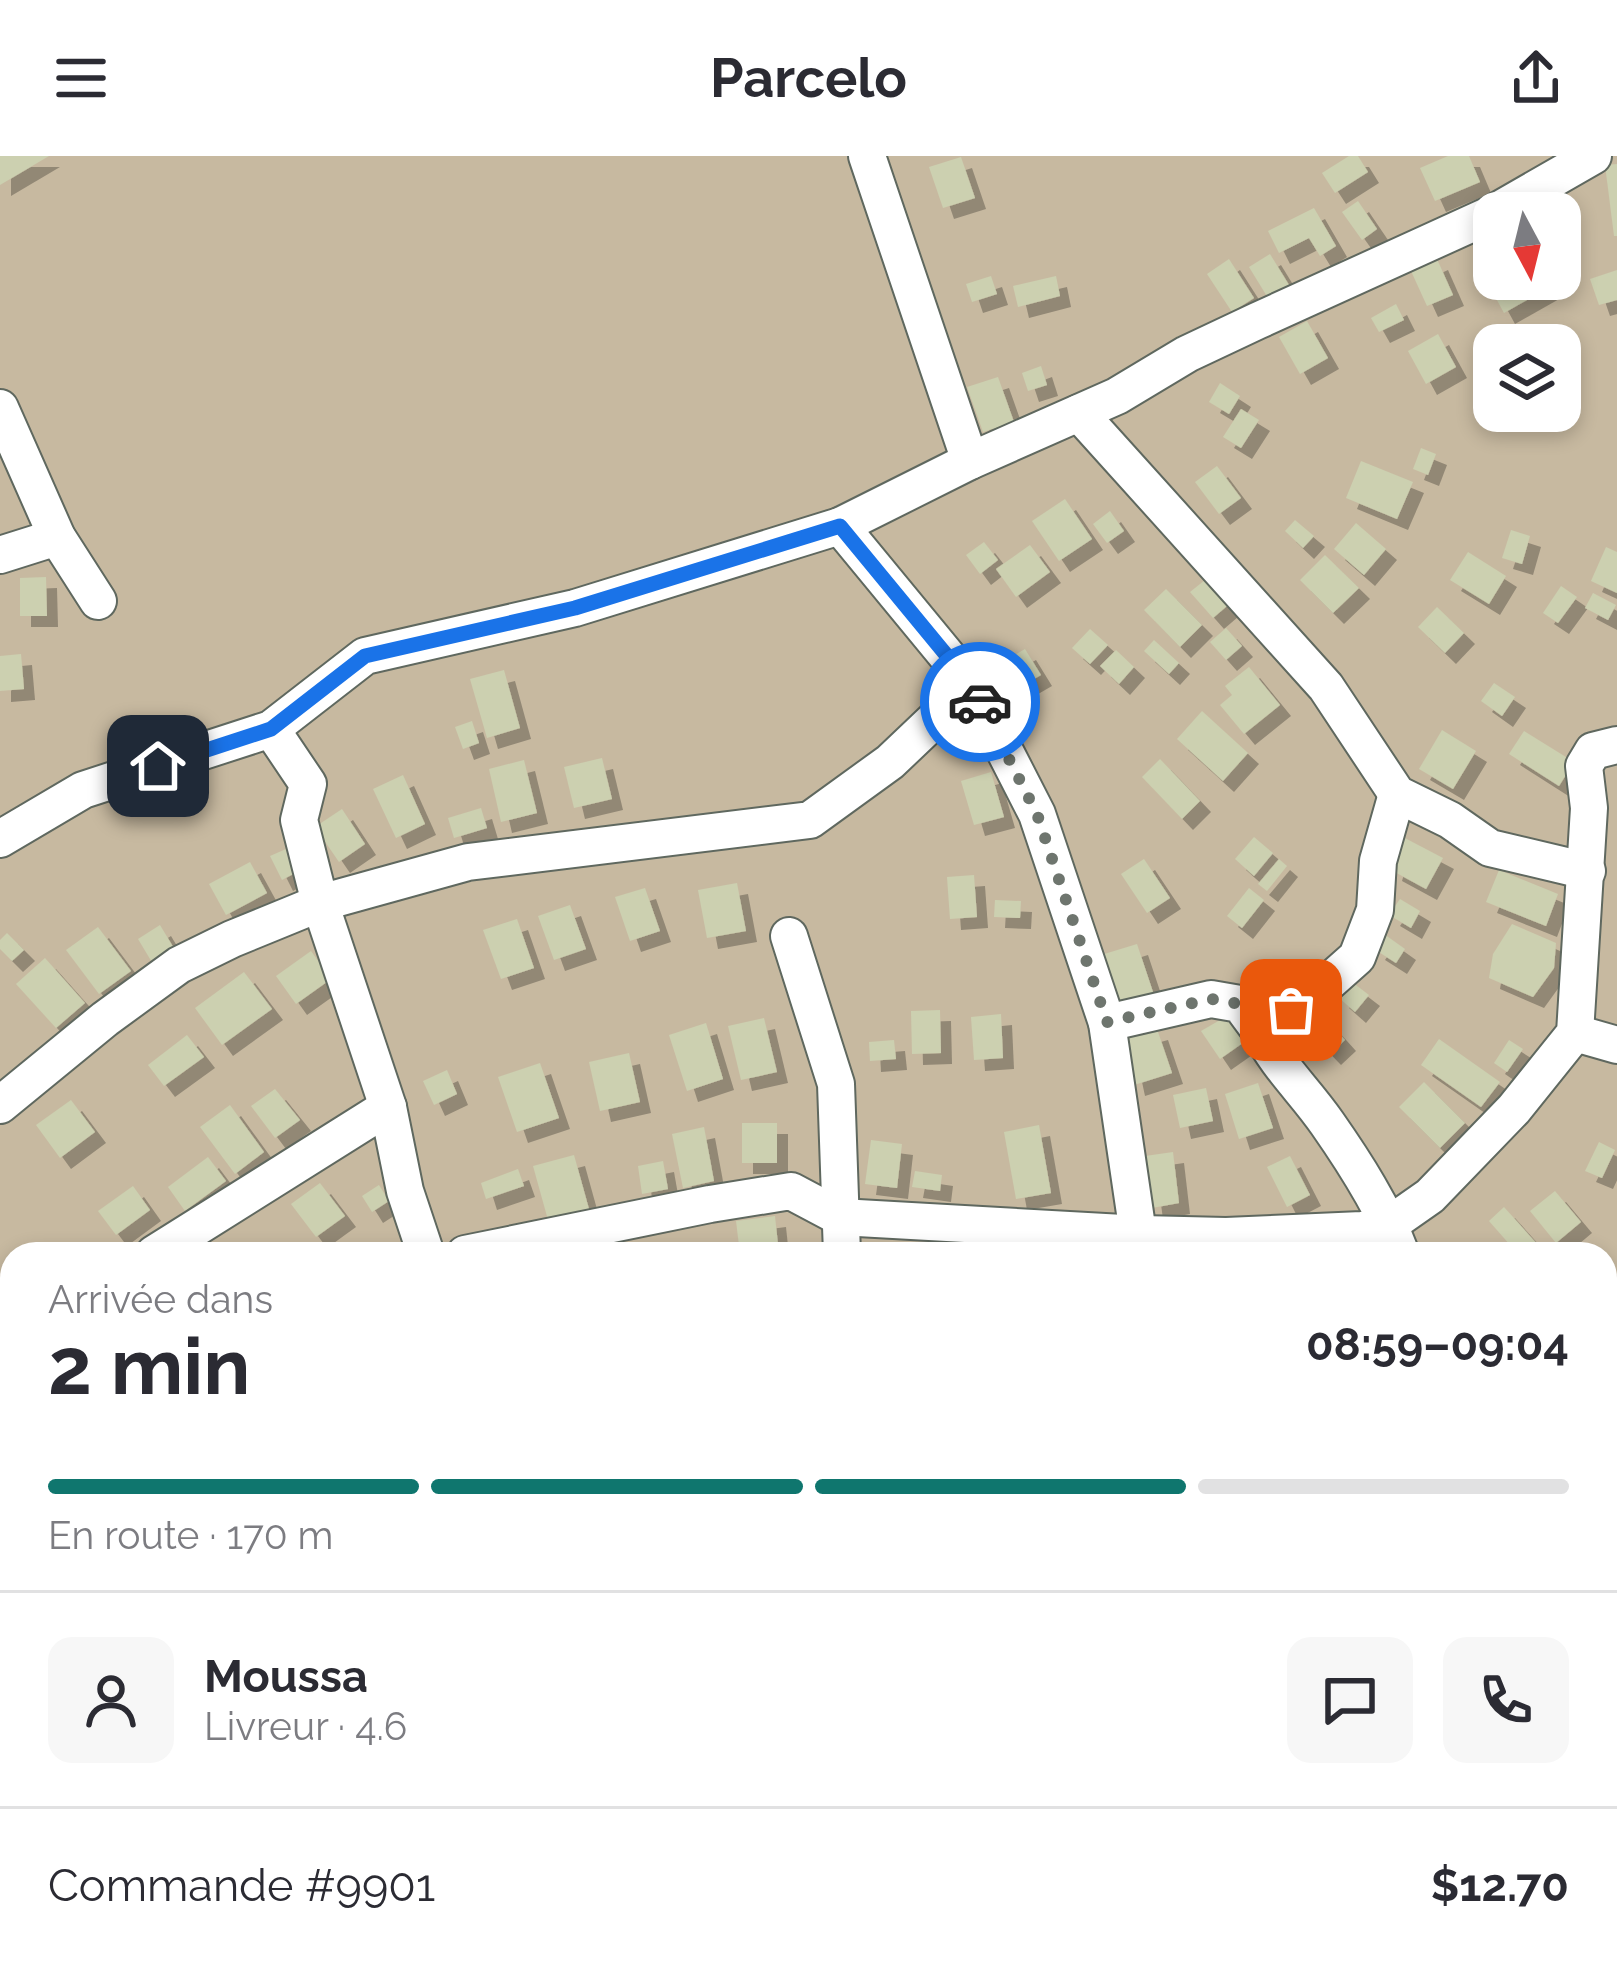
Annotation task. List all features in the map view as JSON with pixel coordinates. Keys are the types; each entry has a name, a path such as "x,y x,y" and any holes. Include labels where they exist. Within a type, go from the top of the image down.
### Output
{"street":[{"path":"867,156 970,461"},
{"path":"0,839 83,790 271,729 365,656 575,608 840,526 1079,412 1257,320 1490,215 1592,156"},
{"path":"0,408 57,537 98,601"},
{"path":"1079,412 1326,687 1397,794 1450,820 1490,848 1587,871"},
{"path":"840,526 971,685 1037,814 1107,1022 1141,1242"},
{"path":"0,555 57,537"},
{"path":"0,1105 178,965 320,902 468,862 810,820 890,762 971,685"},
{"path":"271,729 308,784 299,820 320,902 388,1106 405,1191 422,1242"},
{"path":"1396,1239 1576,1033 1589,808 1584,766 1593,751 1617,745"},
{"path":"1260,1031 1321,989 1357,957 1376,910 1378,861 1397,794"},
{"path":"789,936 836,1084 842,1242"},
{"path":"1107,1022 1211,999 1240,1004 1272,1056 1326,1121 1396,1239"},
{"path":"1576,1033 1617,1045"},
{"path":"173,1242 388,1106"},
{"path":"524,1242 790,1191 841,1217 1119,1242"},
{"path":"1162,1242 1362,1230 1396,1239"}],"shaded area":[{"path":"0,156 1617,156 1617,1242 0,1242"}],"building":[{"path":"0,156 49,156 0,185"},
{"path":"1349,156 1358,156 1368,172 1335,193 1322,173"},
{"path":"1448,156 1469,156 1480,182 1435,201 1420,168"},
{"path":"961,157 975,198 943,208 929,167"},
{"path":"1617,164 1617,236 1614,236 1605,165"},
{"path":"1358,201 1377,229 1362,240 1342,212"},
{"path":"1314,208 1336,246 1320,256 1309,238 1279,253 1268,231"},
{"path":"1270,254 1289,285 1268,298 1249,267"},
{"path":"1229,259 1254,298 1232,312 1207,274"},
{"path":"1437,259 1453,295 1427,306 1411,271"},
{"path":"1617,270 1617,300 1599,305 1590,279"},
{"path":"991,276 997,294 972,302 966,284"},
{"path":"1056,276 1060,296 1018,307 1013,286"},
{"path":"1497,300 1527,300 1504,313"},
{"path":"1396,304 1404,320 1379,332 1371,318"},
{"path":"1307,321 1328,358 1300,374 1279,337"},
{"path":"1438,334 1456,367 1426,384 1408,351"},
{"path":"1041,366 1047,385 1028,391 1022,373"},
{"path":"998,377 1014,422 983,432 967,387"},
{"path":"1220,383 1240,396 1229,414 1209,402"},
{"path":"1241,409 1259,420 1241,448 1223,437"},
{"path":"1421,448 1436,454 1428,475 1413,469"},
{"path":"1361,461 1413,482 1397,519 1346,498"},
{"path":"1217,466 1241,498 1219,514 1195,482"},
{"path":"1065,499 1092,539 1059,561 1032,521"},
{"path":"1110,511 1124,531 1107,543 1093,524"},
{"path":"1295,520 1314,536 1303,548 1285,531"},
{"path":"1356,523 1386,549 1364,575 1334,549"},
{"path":"1511,530 1530,536 1522,564 1502,558"},
{"path":"984,542 998,560 980,574 966,555"},
{"path":"1030,545 1050,572 1016,597 996,569"},
{"path":"1606,547 1617,552 1617,593 1591,581"},
{"path":"1468,552 1506,576 1489,604 1450,580"},
{"path":"1325,555 1359,588 1333,613 1300,580"},
{"path":"46,577 47,616 20,616 20,578"},
{"path":"1205,580 1227,606 1213,618 1190,592"},
{"path":"1561,586 1577,597 1558,623 1543,613"},
{"path":"1166,589 1202,625 1180,647 1144,610"},
{"path":"1593,593 1616,605 1608,620 1585,608"},
{"path":"1437,607 1464,633 1445,653 1418,627"},
{"path":"1226,628 1242,646 1226,660 1210,642"},
{"path":"1090,629 1108,645 1090,664 1072,648"},
{"path":"1154,640 1179,663 1169,674 1144,651"},
{"path":"1025,649 1041,675 1022,686 1006,660"},
{"path":"1116,650 1134,667 1119,684 1100,666"},
{"path":"21,654 24,689 0,691 0,656"},
{"path":"997,656 1017,687 998,700 981,667"},
{"path":"1249,667 1280,705 1244,734 1220,705 1232,695 1225,686"},
{"path":"504,670 520,728 487,738 470,679"},
{"path":"1494,683 1515,697 1502,716 1481,701"},
{"path":"1202,711 1248,753 1223,781 1177,739"},
{"path":"472,721 479,743 463,749 455,727"},
{"path":"1442,730 1476,751 1453,789 1419,769"},
{"path":"1524,731 1574,762 1559,786 1509,754"},
{"path":"602,758 612,799 574,808 564,767"},
{"path":"1160,759 1200,801 1182,819 1142,777"},
{"path":"524,760 537,813 501,822 489,769"},
{"path":"991,772 1004,817 974,825 961,781"},
{"path":"403,775 425,824 396,838 373,789"},
{"path":"481,808 487,828 454,838 448,818"},
{"path":"342,809 365,844 339,862 315,827"},
{"path":"1401,836 1443,858 1426,889 1391,870"},
{"path":"1254,837 1273,853 1254,876 1235,859"},
{"path":"286,849 297,872 282,880 270,856"},
{"path":"1144,859 1170,898 1147,913 1121,874"},
{"path":"1279,859 1287,866 1267,891 1258,884"},
{"path":"250,862 267,893 226,915 209,884"},
{"path":"1499,870 1558,894 1546,926 1486,902"},
{"path":"974,875 977,917 950,919 947,877"},
{"path":"737,883 746,931 707,938 698,890"},
{"path":"645,888 660,931 630,941 615,897"},
{"path":"1249,888 1264,900 1242,928 1227,916"},
{"path":"1400,899 1420,911 1411,928 1389,915"},
{"path":"995,900 1021,901 1020,918 994,917"},
{"path":"570,905 586,949 554,960 538,916"},
{"path":"517,919 534,968 501,979 483,930"},
{"path":"1512,924 1556,943 1554,968 1533,997 1489,978 1493,954"},
{"path":"160,925 175,950 153,964 138,939"},
{"path":"98,927 131,971 99,994 66,950"},
{"path":"7,933 24,950 12,961 0,949 0,940"},
{"path":"1384,934 1405,949 1396,963 1374,949"},
{"path":"1137,944 1154,995 1118,1007 1101,955"},
{"path":"311,951 331,979 296,1004 276,976"},
{"path":"45,958 85,1003 56,1028 16,984"},
{"path":"244,972 272,1009 222,1045 195,1008"},
{"path":"1352,982 1369,995 1355,1012 1338,997"},
{"path":"1317,1009 1345,1040 1330,1054 1300,1023"},
{"path":"940,1010 941,1053 912,1054 911,1011"},
{"path":"1001,1014 1003,1058 974,1060 971,1017"},
{"path":"1227,1016 1247,1040 1220,1059 1201,1031"},
{"path":"764,1018 777,1072 741,1080 728,1026"},
{"path":"706,1023 723,1079 687,1091 669,1035"},
{"path":"1157,1029 1172,1073 1134,1085 1124,1038"},
{"path":"187,1035 204,1057 164,1086 148,1065"},
{"path":"1439,1039 1500,1082 1481,1107 1421,1065"},
{"path":"894,1040 896,1059 870,1061 869,1042"},
{"path":"1509,1040 1523,1049 1507,1072 1494,1063"},
{"path":"629,1053 640,1102 600,1111 589,1062"},
{"path":"540,1063 559,1118 517,1132 498,1077"},
{"path":"447,1070 457,1094 434,1105 423,1081"},
{"path":"1424,1082 1465,1123 1440,1148 1399,1107"},
{"path":"1258,1083 1273,1128 1239,1139 1225,1094"},
{"path":"1206,1088 1213,1121 1180,1128 1173,1095"},
{"path":"275,1089 300,1120 275,1138 251,1106"},
{"path":"71,1100 95,1132 60,1158 36,1125"},
{"path":"230,1105 264,1152 235,1174 200,1127"},
{"path":"742,1123 777,1123 777,1163 742,1163"},
{"path":"1039,1125 1051,1193 1016,1199 1004,1132"},
{"path":"704,1127 714,1181 683,1188 672,1134"},
{"path":"871,1140 902,1144 897,1188 865,1184"},
{"path":"1599,1142 1615,1150 1602,1178 1585,1171"},
{"path":"1173,1152 1179,1203 1152,1208 1145,1156"},
{"path":"574,1155 589,1209 548,1220 533,1166"},
{"path":"1290,1156 1310,1195 1287,1207 1267,1167"},
{"path":"208,1157 226,1181 185,1211 168,1187"},
{"path":"663,1161 668,1189 642,1194 638,1166"},
{"path":"518,1169 524,1186 486,1199 481,1183"},
{"path":"915,1171 942,1175 940,1191 912,1187"},
{"path":"320,1183 345,1216 316,1237 291,1204"},
{"path":"379,1185 389,1201 372,1212 362,1196"},
{"path":"133,1186 150,1210 116,1235 98,1211"},
{"path":"1555,1191 1581,1222 1555,1242 1530,1211"},
{"path":"1504,1207 1535,1242 1507,1242 1489,1221"},
{"path":"775,1216 778,1242 739,1242 736,1221"}],"way so far":[{"path":"980,702 1037,814 1107,1022 1211,999 1240,1004 1260,1031 1291,1010"}],"route":[{"path":"158,766 271,729 365,656 575,608 840,526 980,702"}]}
